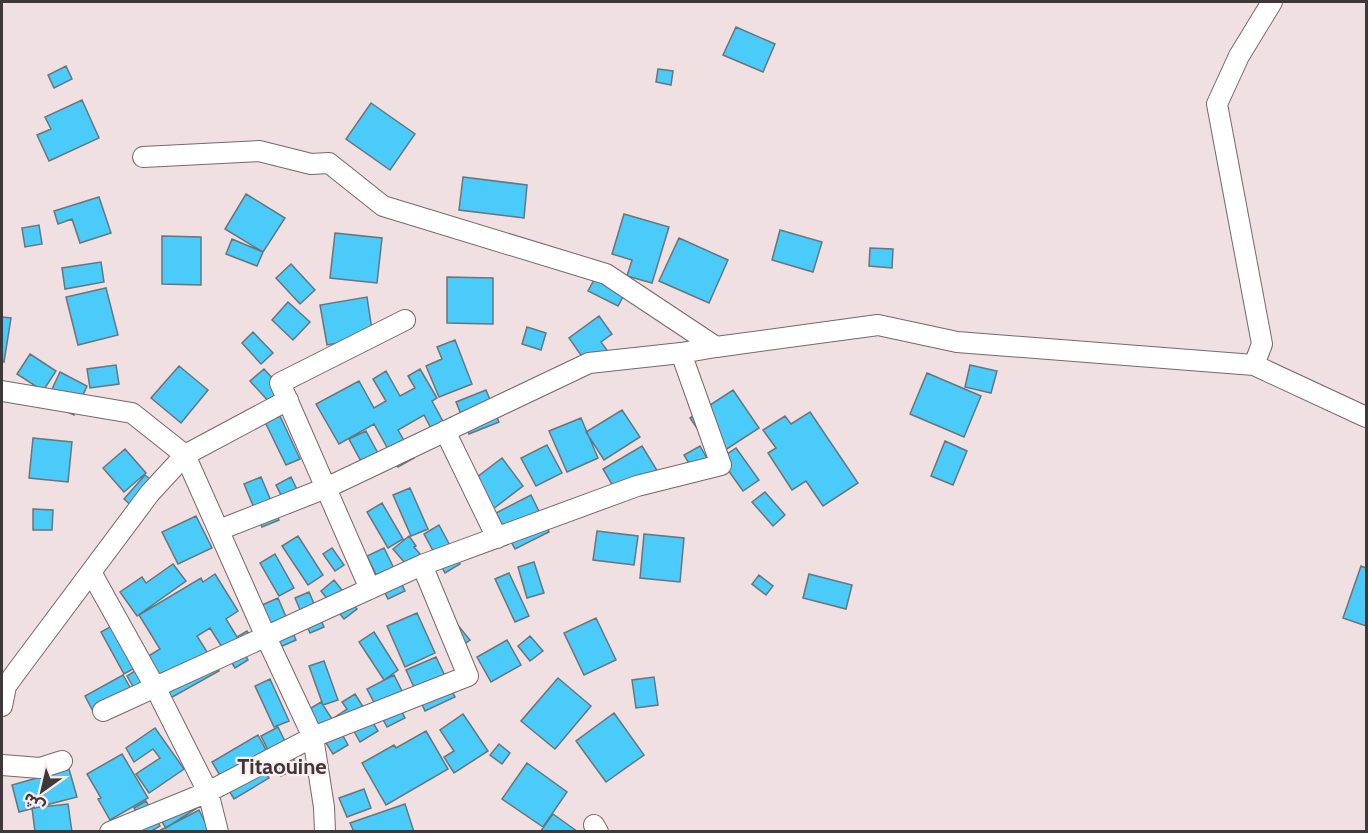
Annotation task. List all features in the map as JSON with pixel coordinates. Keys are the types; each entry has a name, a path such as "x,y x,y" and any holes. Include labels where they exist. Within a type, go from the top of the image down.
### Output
{"street":[{"path":"1254,365 1262,344 1217,104 1239,56 1272,2"},
{"path":"143,157 259,151 311,164 329,163 382,206 606,274 716,346"},
{"path":"370,589 280,383 405,320"},
{"path":"219,530 326,488 589,363 681,353 716,346 878,325 957,342 1254,365 1366,417"},
{"path":"103,711 422,565 637,486 721,465 681,353"},
{"path":"2,391 132,413 185,455 313,737 324,807 325,831"},
{"path":"2,706 9,668 91,572 150,493 185,455 288,400"},
{"path":"445,431 497,538"},
{"path":"110,831 208,792 313,737 468,676 422,565"},
{"path":"91,572 155,687 208,792 218,831"},
{"path":"2,765 40,768 62,761"}],"building":[{"path":"736,27 775,44 763,72 723,55"},
{"path":"66,66 72,79 54,88 48,75"},
{"path":"658,69 673,71 671,85 656,82"},
{"path":"82,100 99,138 49,161 37,135 51,129 45,117"},
{"path":"371,103 415,134 390,170 346,139"},
{"path":"463,177 527,185 524,218 459,210"},
{"path":"246,194 285,218 263,252 225,229"},
{"path":"99,197 111,233 80,243 72,219 58,224 54,211"},
{"path":"624,214 669,227 652,283 627,276 632,260 612,254"},
{"path":"39,225 42,244 25,247 22,228"},
{"path":"780,230 822,242 813,272 772,260"},
{"path":"335,233 382,238 377,283 330,278"},
{"path":"162,236 201,237 201,285 162,284"},
{"path":"679,238 728,260 709,303 659,281"},
{"path":"232,239 263,252 257,266 226,254"},
{"path":"870,248 893,249 892,268 869,266"},
{"path":"101,262 104,282 65,289 62,268"},
{"path":"291,264 315,290 300,304 276,278"},
{"path":"447,277 493,278 493,324 447,323"},
{"path":"595,278 625,293 618,306 588,291"},
{"path":"106,288 118,335 78,345 66,297"},
{"path":"367,297 373,337 327,345 320,305"},
{"path":"288,302 310,322 293,340 272,320"},
{"path":"599,316 612,334 601,342 612,357 592,371 569,338"},
{"path":"2,317 11,318 4,362 2,361"},
{"path":"527,327 546,333 541,350 522,344"},
{"path":"253,332 273,353 261,364 242,343"},
{"path":"455,340 472,384 439,397 426,366 442,359 437,347"},
{"path":"30,354 56,371 43,391 17,374"},
{"path":"116,365 119,384 90,388 87,369"},
{"path":"970,365 997,371 991,393 965,387"},
{"path":"179,366 208,390 181,423 151,398"},
{"path":"264,369 285,392 271,404 250,381"},
{"path":"420,369 437,398 432,401 446,427 434,434 424,415 398,430 414,458 398,467 374,424 339,444 316,404 359,381 374,408 386,401 373,379 386,371 400,396 415,388 408,376"},
{"path":"60,372 87,386 74,415 46,402"},
{"path":"927,373 981,396 964,437 910,414"},
{"path":"486,390 499,422 469,434 456,402"},
{"path":"733,390 759,428 716,456 690,418"},
{"path":"622,410 640,437 604,460 586,432"},
{"path":"810,412 858,483 823,506 806,481 792,490 768,453 776,448 763,430 785,416 791,424"},
{"path":"280,416 300,459 286,465 265,422"},
{"path":"581,418 598,458 567,472 549,431"},
{"path":"366,431 387,470 370,478 349,439"},
{"path":"33,438 72,442 68,482 29,478"},
{"path":"945,441 967,451 953,485 931,476"},
{"path":"547,445 562,473 536,486 521,458"},
{"path":"642,446 661,477 621,500 603,469"},
{"path":"700,446 708,460 693,470 684,455"},
{"path":"736,448 759,480 743,491 720,459"},
{"path":"125,449 146,473 124,492 103,468"},
{"path":"502,458 523,486 493,509 472,481"},
{"path":"145,475 164,490 142,515 124,499"},
{"path":"261,477 279,520 262,527 244,484"},
{"path":"291,477 305,506 290,513 276,485"},
{"path":"410,488 428,529 411,536 393,495"},
{"path":"765,492 785,515 773,526 752,502"},
{"path":"531,495 549,532 515,549 496,513"},
{"path":"382,503 403,539 388,548 367,512"},
{"path":"33,509 53,510 52,530 33,530"},
{"path":"196,516 212,548 178,564 162,532"},
{"path":"439,525 460,564 445,573 424,534"},
{"path":"597,531 638,536 634,565 593,560"},
{"path":"644,534 684,538 680,582 640,578"},
{"path":"298,536 323,575 308,585 282,546"},
{"path":"409,536 416,546 414,547 436,573 423,584 393,549"},
{"path":"332,548 344,565 335,571 323,554"},
{"path":"384,548 405,591 388,599 367,556"},
{"path":"275,554 294,588 279,596 260,563"},
{"path":"534,562 544,593 527,598 518,567"},
{"path":"173,564 186,581 137,616 120,592 142,577 146,583"},
{"path":"1361,566 1366,568 1366,626 1343,618"},
{"path":"509,573 529,616 515,622 495,579"},
{"path":"215,574 238,611 226,619 237,637 247,631 253,640 241,647 248,660 235,668 210,628 197,636 219,671 167,700 142,660 160,649 139,615 201,578 203,582"},
{"path":"809,574 852,585 846,609 803,598"},
{"path":"759,575 773,586 766,595 752,584"},
{"path":"334,580 357,609 344,619 321,591"},
{"path":"309,592 324,627 310,633 295,598"},
{"path":"278,598 296,640 280,647 262,605"},
{"path":"417,613 435,653 405,667 387,626"},
{"path":"452,618 470,640 460,647"},
{"path":"596,618 616,660 584,675 564,633"},
{"path":"119,622 142,664 124,674 101,632"},
{"path":"374,632 398,670 384,680 359,642"},
{"path":"530,636 543,651 530,661 518,646"},
{"path":"507,640 521,665 491,682 477,657"},
{"path":"436,657 455,697 425,711 406,670"},
{"path":"324,661 338,700 323,705 309,666"},
{"path":"144,665 153,680 135,690 127,676"},
{"path":"123,675 135,696 96,717 85,696"},
{"path":"394,675 405,697 396,701 405,718 387,727 367,689"},
{"path":"654,677 658,705 636,708 632,680"},
{"path":"558,678 591,706 555,749 521,721"},
{"path":"270,679 289,721 274,727 255,686"},
{"path":"355,694 378,731 360,742 352,728 342,734 348,745 333,754 306,711 321,702 332,719 347,709 342,702"},
{"path":"614,713 644,755 606,782 576,741"},
{"path":"463,714 488,751 454,773 444,757 454,751 440,730"},
{"path":"278,727 298,768 281,776 261,736"},
{"path":"155,728 184,769 149,793 136,774 160,758 153,749 134,762 126,748"},
{"path":"426,731 448,769 386,805 362,763"},
{"path":"258,735 266,750 255,756 269,778 234,799 212,762"},
{"path":"499,744 510,753 502,764 490,755"},
{"path":"122,754 148,798 110,820 87,774"},
{"path":"527,763 567,792 543,827 502,799"},
{"path":"69,769 77,797 19,812 12,785"},
{"path":"364,789 371,808 347,817 339,798"},
{"path":"192,799 197,808 166,828 160,819"},
{"path":"146,801 160,826 150,832 117,832 140,818 134,808"},
{"path":"68,804 72,832 35,832 32,808"},
{"path":"405,804 414,832 354,832 350,823"},
{"path":"199,810 210,832 157,832"},
{"path":"553,814 578,832 540,832"}],"district":[{"name":"Titaouine","path":"282,766"}]}
